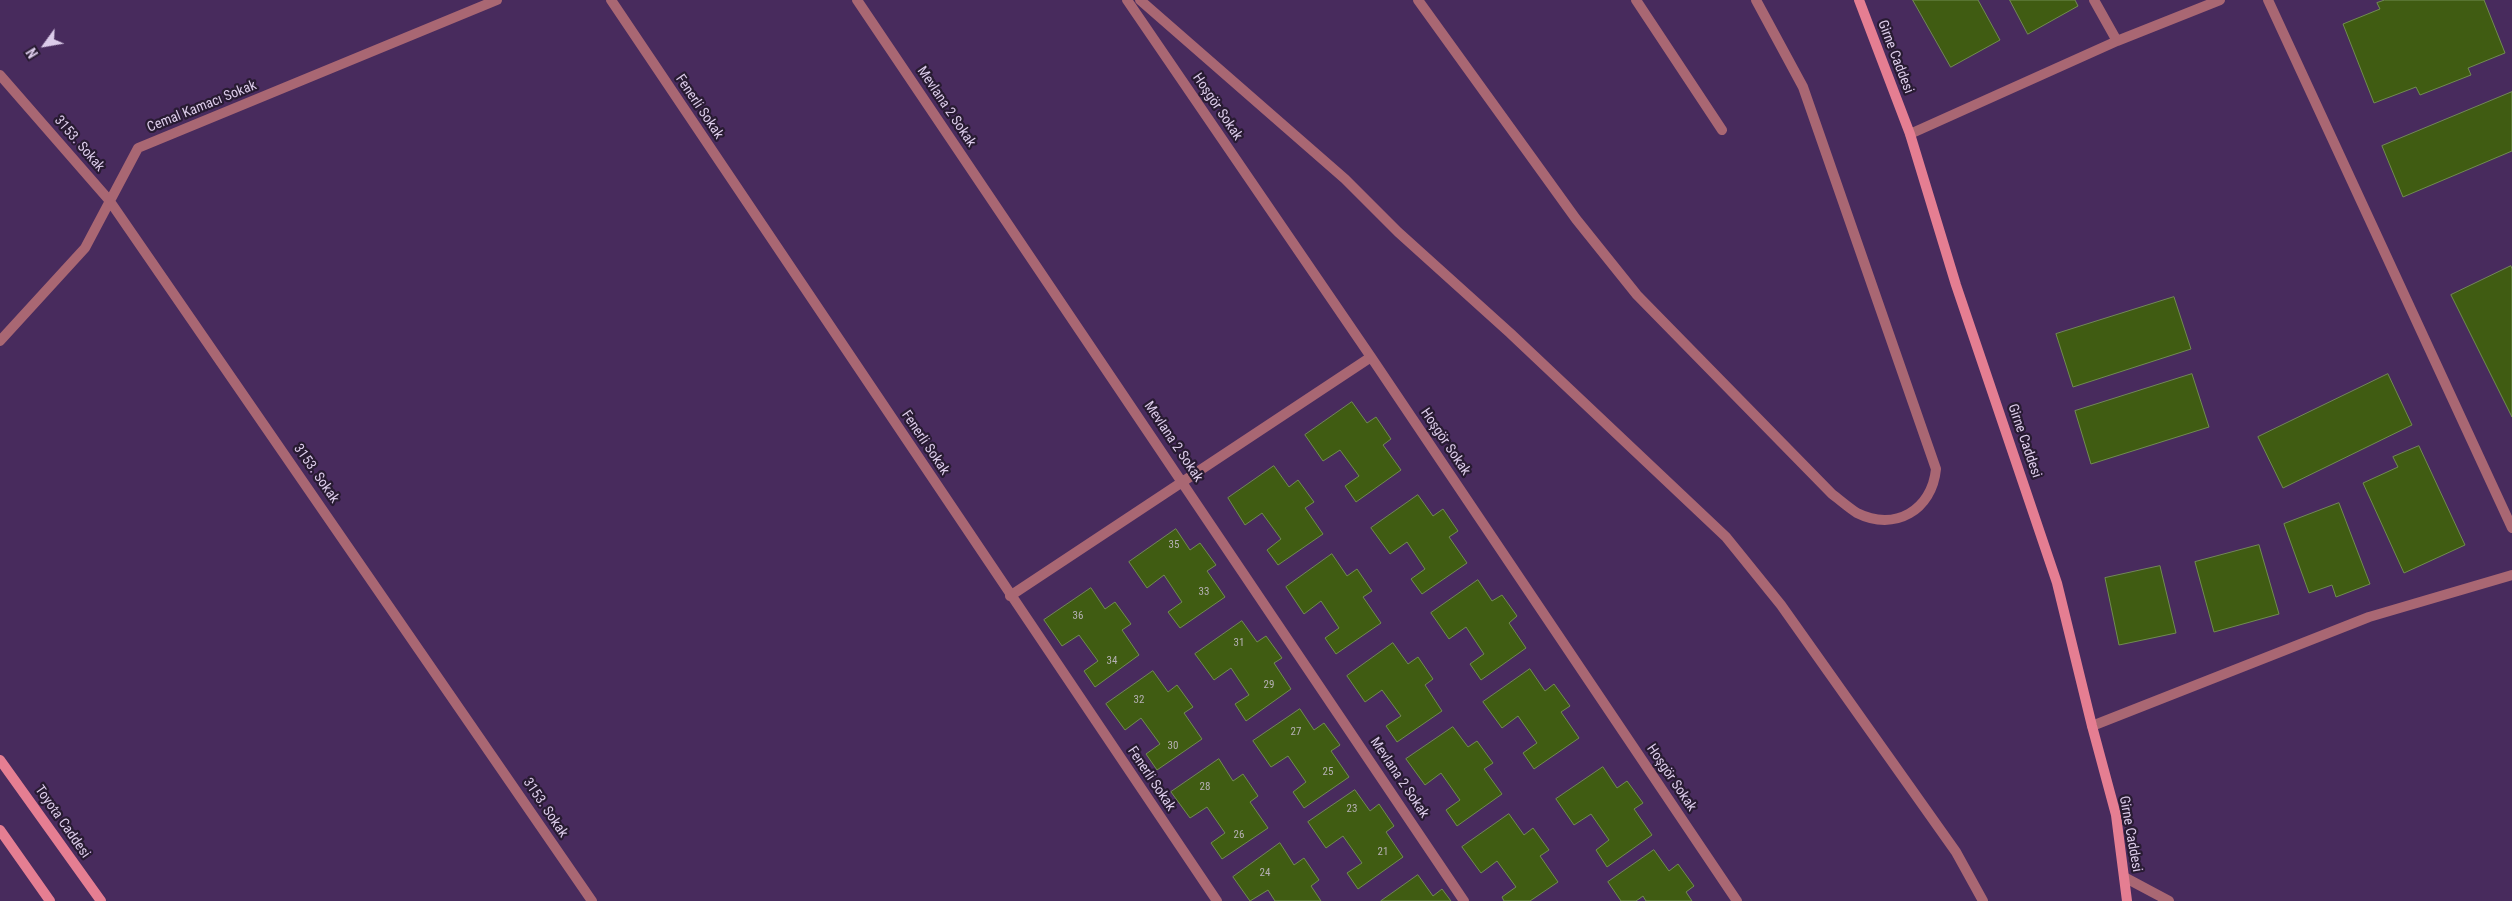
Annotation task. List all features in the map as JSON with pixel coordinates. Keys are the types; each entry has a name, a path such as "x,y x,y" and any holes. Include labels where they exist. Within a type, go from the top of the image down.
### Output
{"street":[{"name":"Cemal Kamacı Sokak","path":"0,341 85,248 138,148 497,0"},
{"name":"Fenerli Sokak","path":"611,0 1010,596 1217,901"},
{"name":"Mevlana 2 Sokak","path":"857,0 1183,481 1464,901"},
{"name":"Hoşgör Sokak","path":"1127,0 1371,356 1737,901"},
{"path":"1140,0 1345,180 1398,232 1510,333 1726,537 1781,605 1950,844 1983,901"},
{"path":"1418,0 1576,219 1637,295 1832,494 1858,513 1884,520 1899,519 1914,512 1930,494 1935,482 1936,469 1803,87 1756,0"},
{"path":"1636,0 1722,130"},
{"name":"Girne Caddesi","path":"1859,0 1910,134 1956,285 2057,583 2116,815 2127,901"},
{"path":"2094,0 2117,41"},
{"path":"1910,134 2117,41 2220,0"},
{"path":"2268,0 2512,528"},
{"name":"3153. Sokak","path":"0,75 109,200 592,901"},
{"path":"1010,596 1371,356"},
{"path":"2092,726 2368,617 2512,575"},
{"name":"Toyota Caddesi","path":"0,760 100,901"},
{"path":"0,830 50,901"},
{"path":"2124,877 2169,901"}],"building":[{"path":"1913,0 1978,0 2000,40 1951,67"},
{"path":"2010,0 2075,0 2078,6 2028,34"},
{"path":"2385,0 2484,0 2505,53 2468,68 2471,75 2420,95 2416,87 2374,103 2343,24 2380,9 2377,3"},
{"path":"2512,92 2512,151 2403,197 2382,146"},
{"path":"2511,266 2512,269 2512,417 2451,295"},
{"path":"2174,297 2191,349 2073,387 2056,334"},
{"path":"2192,374 2209,427 2091,464 2075,411"},
{"path":"2388,374 2412,425 2283,488 2258,437"},
{"path":"1352,402 1367,423 1376,417 1391,439 1383,445 1401,470 1356,502 1345,486 1359,476 1340,450 1323,461 1305,435"},
{"path":"2419,446 2465,545 2404,573 2363,483 2398,467 2393,457"},
{"path":"1274,466 1289,487 1298,480 1314,502 1305,508 1323,534 1278,565 1267,550 1281,539 1262,513 1245,525 1228,498"},
{"path":"1418,495 1433,516 1443,509 1458,531 1449,537 1467,563 1422,594 1411,579 1425,569 1407,542 1390,554 1371,528"},
{"path":"2339,503 2370,584 2336,597 2332,585 2309,593 2284,524"},
{"path":"1176,529 1190,550 1200,543 1216,565 1207,571 1225,597 1180,628 1168,612 1182,602 1164,575 1147,588 1129,562"},
{"path":"2259,545 2279,614 2214,632 2195,562"},
{"path":"1332,554 1347,576 1357,569 1372,591 1363,597 1381,623 1336,654 1325,638 1339,628 1321,601 1304,614 1286,587"},
{"path":"2160,566 2176,633 2119,645 2105,578"},
{"path":"1478,580 1492,601 1502,595 1517,616 1509,623 1526,648 1481,680 1470,664 1484,654 1466,627 1449,639 1431,613"},
{"path":"1091,588 1105,609 1115,602 1131,624 1122,630 1139,655 1095,687 1084,671 1098,661 1079,635 1062,646 1044,620"},
{"path":"1242,621 1257,642 1266,636 1282,658 1274,663 1291,689 1246,721 1235,704 1249,695 1231,668 1214,680 1195,654"},
{"path":"1393,643 1408,664 1418,657 1433,679 1425,685 1442,711 1397,742 1386,726 1401,716 1382,690 1365,702 1347,676"},
{"path":"1530,669 1545,691 1554,684 1570,706 1561,712 1579,738 1534,769 1523,753 1537,743 1518,716 1502,728 1483,702"},
{"path":"1153,671 1168,692 1177,685 1193,707 1184,713 1202,739 1157,770 1146,754 1160,744 1141,718 1125,730 1106,704"},
{"path":"1300,709 1314,730 1324,723 1340,745 1331,751 1349,777 1304,808 1293,792 1306,782 1288,756 1271,767 1253,741"},
{"path":"1453,727 1468,747 1477,741 1493,763 1484,769 1502,794 1457,826 1446,810 1460,800 1441,773 1425,785 1406,759"},
{"path":"1219,759 1233,781 1243,774 1258,796 1250,802 1268,828 1222,859 1211,843 1225,833 1207,807 1190,818 1171,792"},
{"path":"1603,767 1617,788 1627,781 1643,803 1634,809 1652,835 1607,867 1596,850 1609,840 1591,814 1574,825 1556,799"},
{"path":"1355,790 1370,811 1379,804 1394,826 1386,832 1403,857 1358,889 1347,873 1362,863 1343,836 1326,848 1308,822"},
{"path":"1509,814 1524,835 1533,828 1549,850 1540,856 1558,882 1530,901 1504,901 1502,897 1516,887 1497,861 1481,873 1462,847"},
{"path":"1280,843 1294,865 1304,858 1319,880 1311,886 1321,901 1275,901 1268,890 1250,901 1233,877"},
{"path":"1654,850 1669,871 1678,864 1694,886 1686,892 1692,901 1646,901 1643,896 1636,901 1621,901 1608,882"},
{"path":"1418,875 1433,896 1442,889 1451,901 1381,901"}]}
